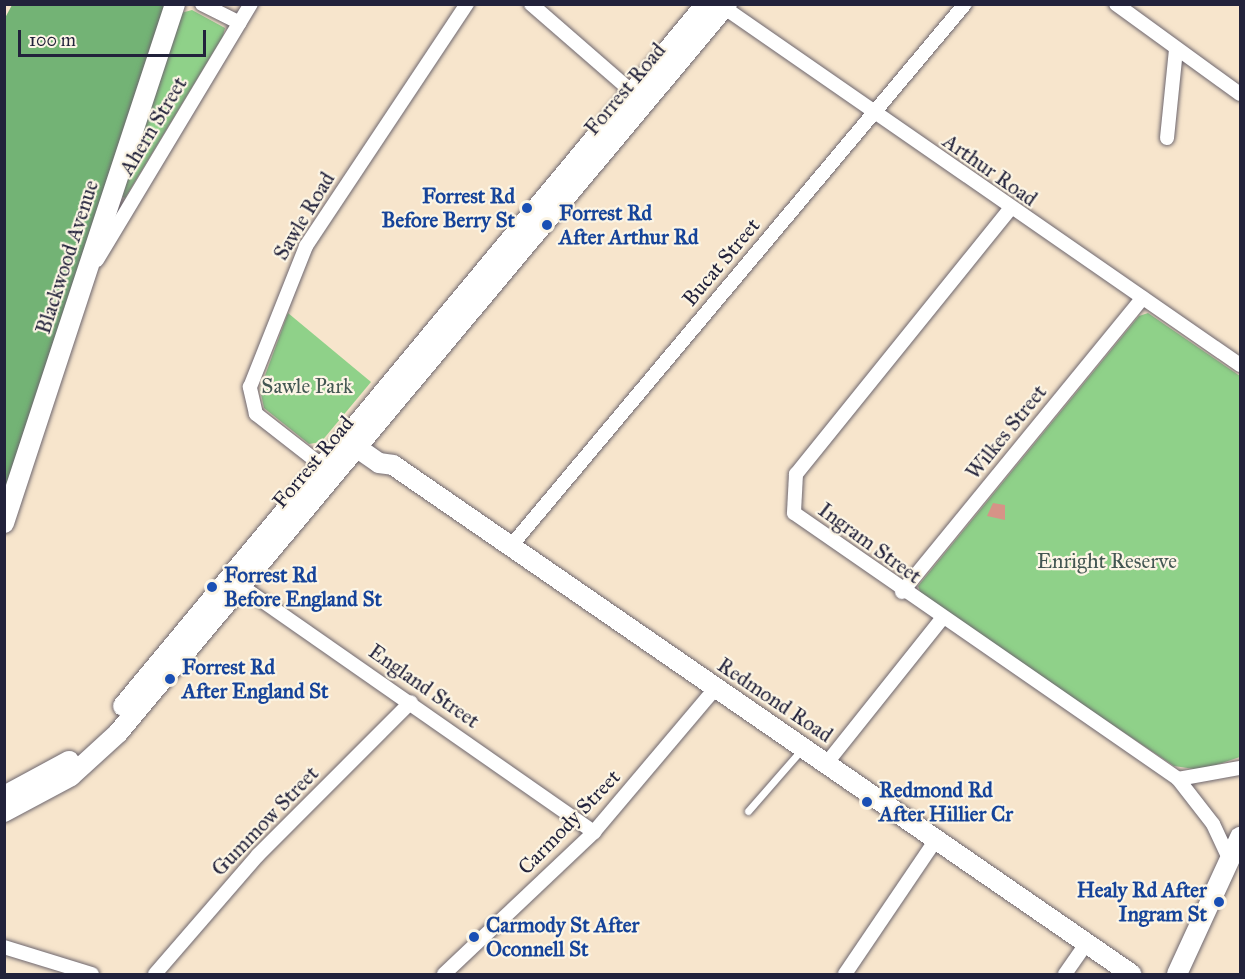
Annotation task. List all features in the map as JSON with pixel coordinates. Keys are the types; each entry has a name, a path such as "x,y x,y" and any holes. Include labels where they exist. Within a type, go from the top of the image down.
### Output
{"street":[{"name":"Blackwood Avenue","path":"4,523 175,4"},
{"path":"202,4 240,23"},
{"name":"Ahern Street","path":"84,281 250,4"},
{"name":"Sawle Road","path":"328,470 256,414 250,387 306,246 467,4"},
{"path":"531,4 638,97"},
{"name":"Bucat Street","path":"510,547 965,4"},
{"path":"1116,4 1176,50 1240,94"},
{"name":"Forrest Road","path":"4,796 58,769 91,743 234,581 638,97 719,5"},
{"name":"Arthur Road","path":"719,5 1010,209 1240,365"},
{"path":"1167,138 1176,50"},
{"name":"Ingram Street","path":"1010,209 796,474 794,513 941,620 1178,779 1213,824 1230,860"},
{"name":"Wilkes Street","path":"902,592 1143,298"},
{"name":"Redmond Road","path":"355,437 510,547 1131,975"},
{"name":"Forrest Road","path":"4,812 57,785 102,750 234,581"},
{"name":"England Street","path":"234,581 411,702 594,832"},
{"path":"826,764 941,620"},
{"name":"Carmody Street","path":"444,975 594,832 715,689"},
{"name":"Gummow Street","path":"155,975 258,855 411,702"},
{"path":"1178,779 1240,768"},
{"path":"1177,975 1240,837"},
{"path":"845,975 935,841"},
{"path":"1065,975 1085,945"},
{"path":"4,946 92,975"}],"lane":[{"path":"748,811 803,748"}],"green space":[{"path":"12,5 167,5 5,494 5,18"},
{"path":"192,10 225,28 223,36 125,198 118,195 181,13"},
{"name":"Sawle Park","path":"288,313 371,382 321,442 309,444 264,408 260,389"},
{"name":"Enright Reserve","path":"1148,313 1240,376 1240,757 1201,770 1174,766 922,597 918,586 1139,316"}],"building":[{"path":"993,503 1005,505 1005,520 987,516"}],"place":[{"name":"Forrest Rd Before Berry St","path":"527,208"},
{"name":"Forrest Rd After Arthur Rd","path":"547,225"},
{"name":"Forrest Rd Before England St","path":"212,587"},
{"name":"Forrest Rd After England St","path":"170,679"},
{"name":"Redmond Rd After Hillier Cr","path":"867,802"},
{"name":"Healy Rd After Ingram St","path":"1219,902"},
{"name":"Carmody St After Oconnell St","path":"474,937"}]}
